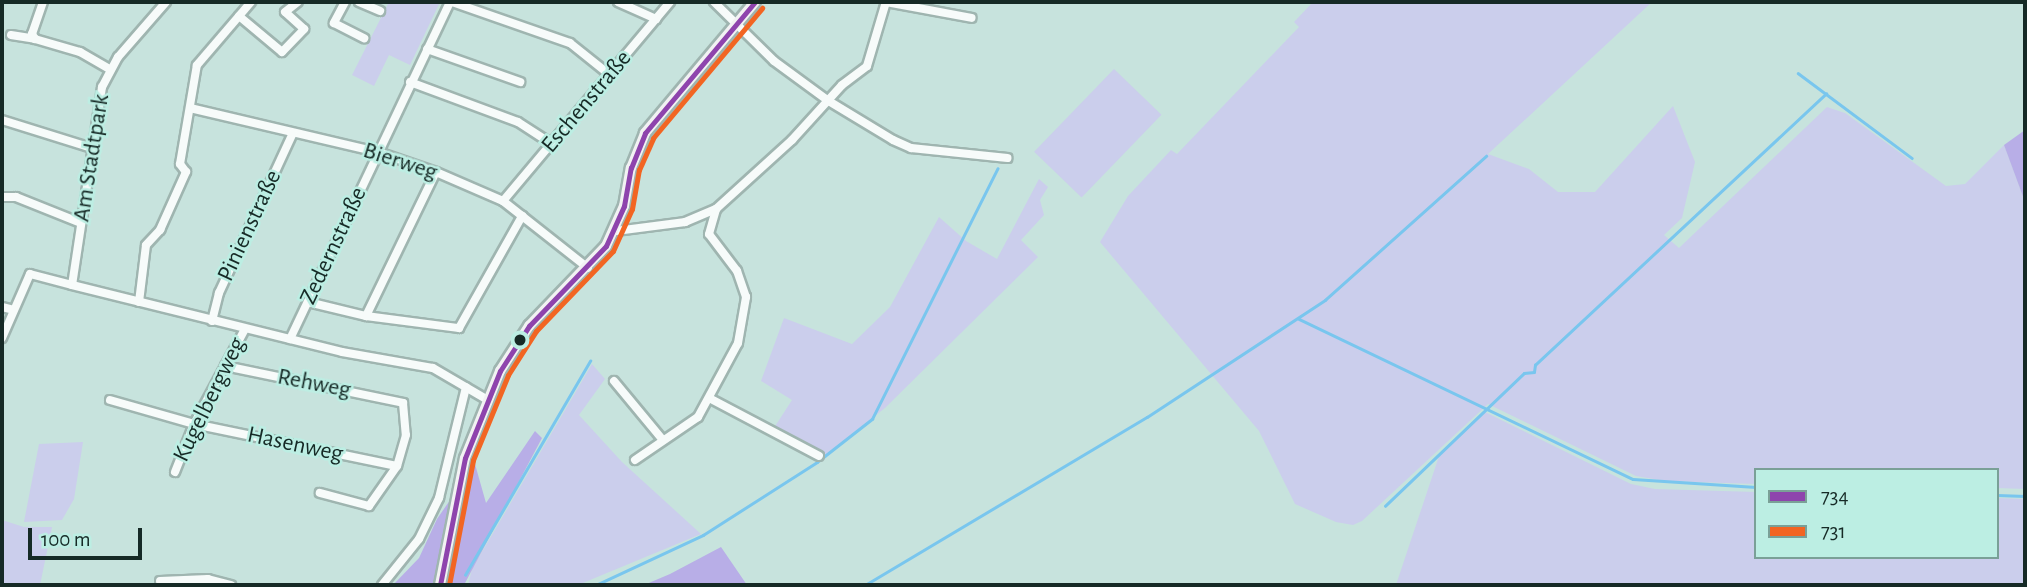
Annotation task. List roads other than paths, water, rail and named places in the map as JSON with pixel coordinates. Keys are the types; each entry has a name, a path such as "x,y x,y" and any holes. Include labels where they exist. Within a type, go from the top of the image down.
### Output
{"main road":[{"path":"440,585 465,458 486,399 516,342 587,268 616,231 631,168 645,133 755,2"}],"street":[{"path":"35,39 32,34 43,2"},
{"name":"Am Stadtpark","path":"72,285 92,148 110,69 166,2"},
{"path":"139,302 146,245 160,230 187,172 180,164 198,65 251,2"},
{"path":"239,16 282,52 303,29 285,12 298,2"},
{"path":"345,2 334,23 364,38"},
{"path":"359,2 380,11"},
{"path":"451,2 570,43 610,75"},
{"name":"Zedernstraße","path":"290,339 410,82 451,2"},
{"path":"618,2 656,19"},
{"name":"Eschenstraße","path":"503,201 670,2"},
{"path":"713,2 735,24 827,100 911,148 1007,158"},
{"path":"616,231 685,222 716,209 792,140 827,100 867,66 886,2 972,18"},
{"path":"11,35 80,52 110,69"},
{"path":"426,49 520,82"},
{"path":"410,82 518,122 551,144"},
{"name":"Bierweg","path":"190,108 379,152 436,172 503,201 587,268"},
{"path":"2,120 92,148"},
{"name":"Pinienstraße","path":"212,321 219,293 293,132"},
{"path":"366,316 436,172"},
{"path":"2,197 16,197 81,223"},
{"path":"635,460 662,439 693,422 711,399 738,343 747,305 737,271 709,234 716,209"},
{"path":"308,302 366,316 459,328 522,216"},
{"path":"2,338 33,272 72,285 245,329 433,368 486,399"},
{"path":"2,307 14,310"},
{"name":"Kugelbergweg","path":"175,471 194,425 245,329"},
{"name":"Rehweg","path":"225,366 403,403 406,435 397,466"},
{"path":"614,381 662,439"},
{"path":"382,585 419,539 439,498 466,387"},
{"path":"711,399 819,456"},
{"name":"Hasenweg","path":"110,400 194,425 397,466"},
{"path":"320,493 369,506 397,466"},
{"path":"160,581 208,579 231,585"}],"waterway":[{"path":"1798,73 1912,158"},
{"path":"1385,506 1524,373 1534,372 1535,365 1826,94"},
{"path":"865,585 1147,417 1325,300 1486,156"},
{"path":"596,585 703,535 817,462 872,419 997,169"},
{"path":"1299,319 1633,479 1754,487"},
{"path":"465,575 590,361"},
{"path":"1999,495 2025,496"}]}
